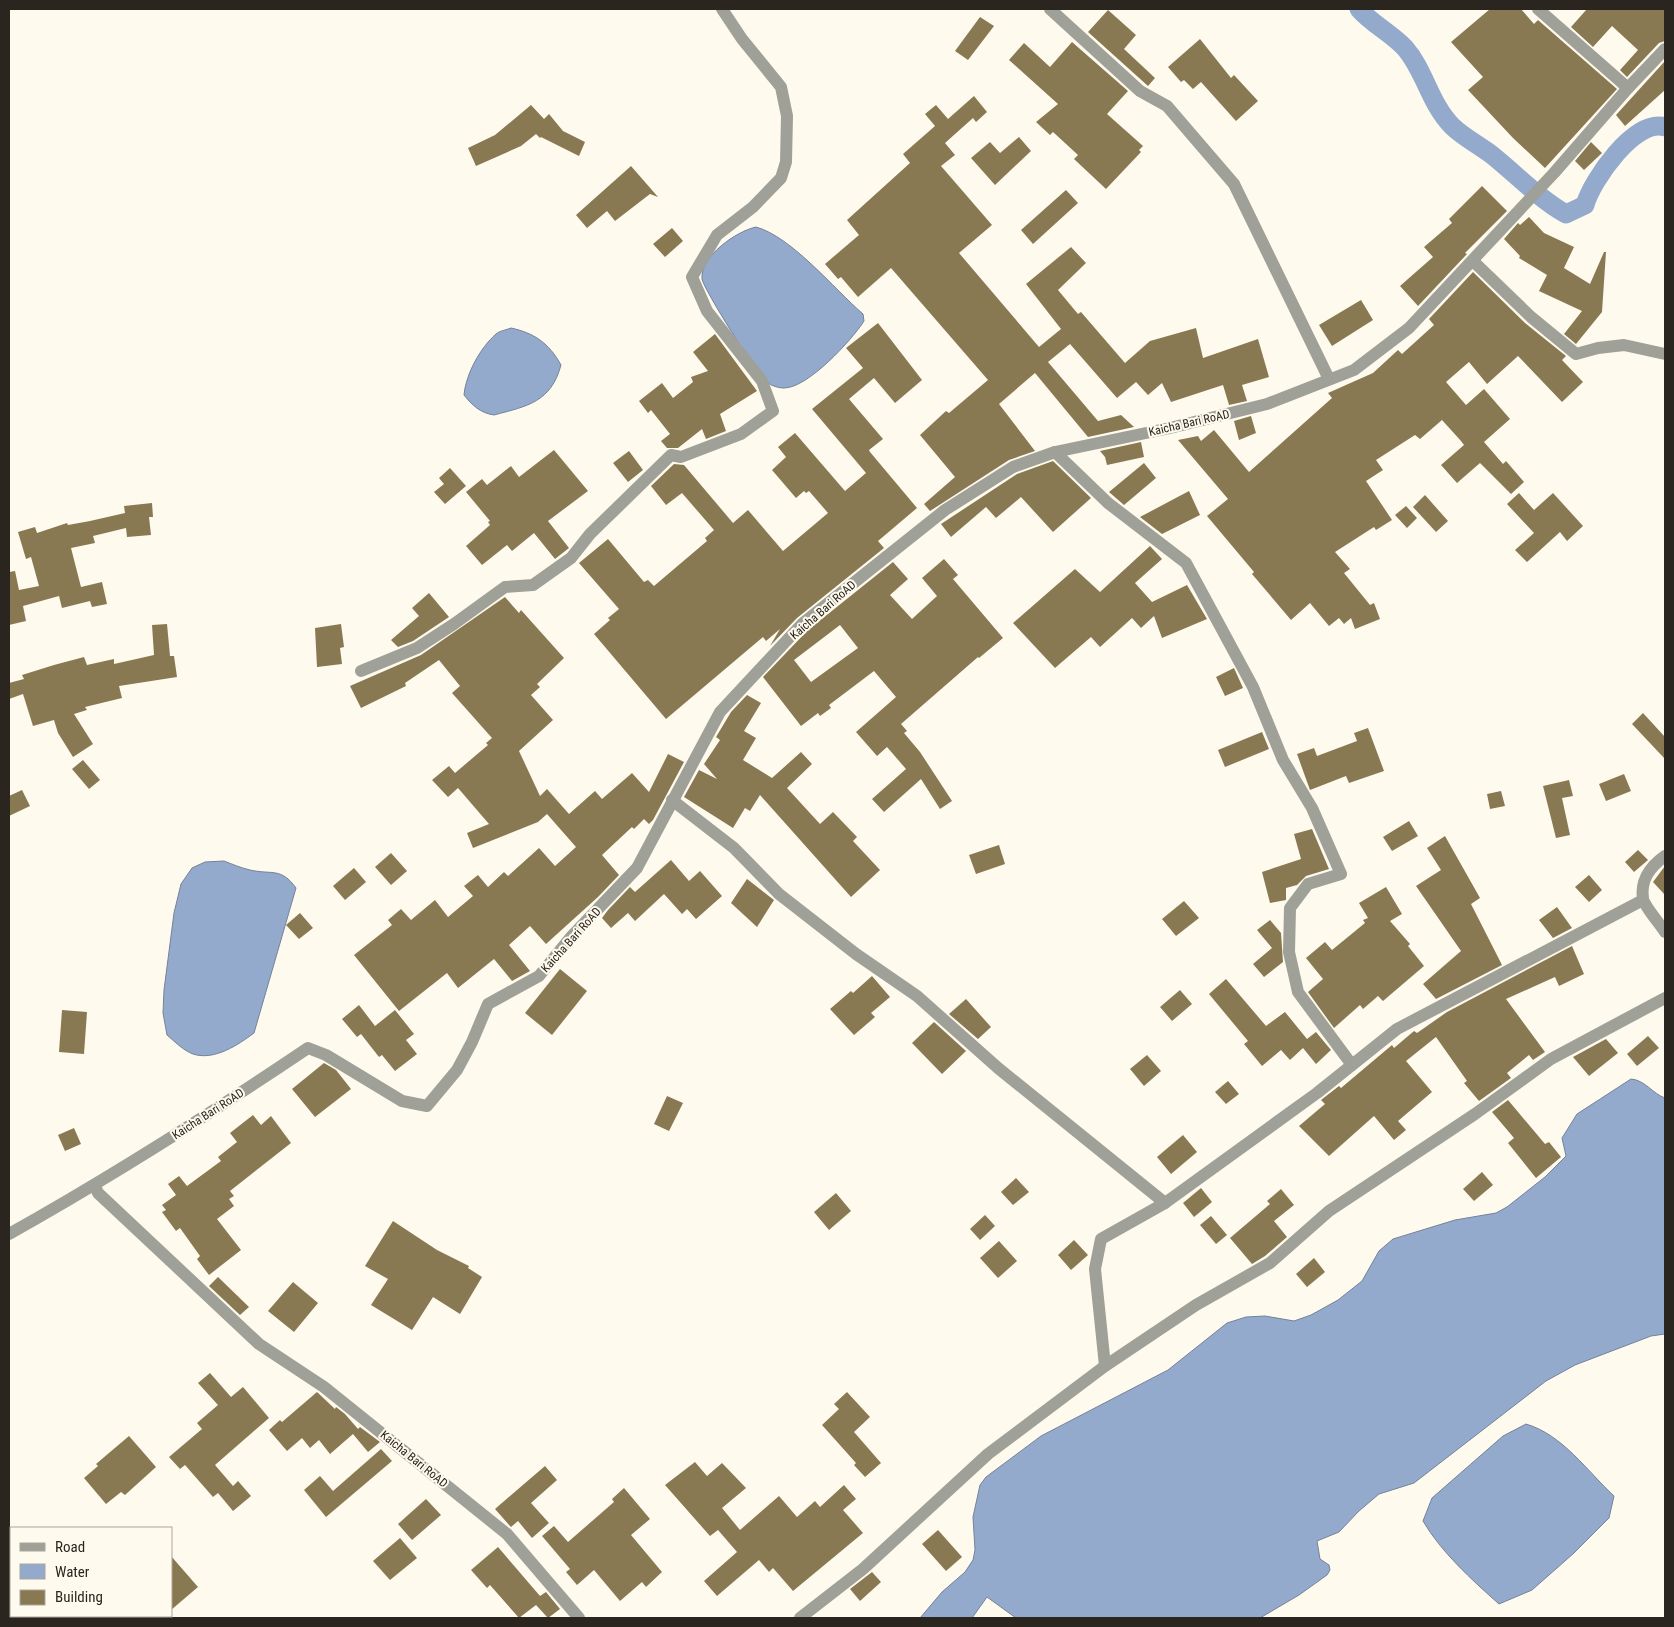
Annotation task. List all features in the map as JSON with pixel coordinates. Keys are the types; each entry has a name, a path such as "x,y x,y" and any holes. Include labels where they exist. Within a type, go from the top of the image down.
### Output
{"street":[{"path":"361,671 417,648 454,624 505,586 533,584 571,558 590,534 671,455 681,457 741,434 773,410 762,381 707,311 692,277 717,235 753,207 780,178 786,162 787,116 781,87 742,39 722,9"},
{"path":"1050,9 1140,91 1167,106 1234,184 1329,379"},
{"path":"1538,9 1628,88"},
{"name":"Kaicha Bari RoAD","path":"578,1618 507,1534 324,1387 259,1344 98,1193 96,1186 205,1117 308,1048 326,1055 402,1100 427,1106 457,1070 472,1042 488,1004 539,976 571,937 637,868 720,712 802,624 945,510 1013,467 1055,452 1170,428 1267,404 1354,370 1409,328 1554,173 1628,88 1665,49"},
{"path":"1472,261 1531,317 1576,354 1598,348 1624,345 1665,354"},
{"path":"1055,452 1108,504 1186,563 1253,687 1283,760 1312,808 1341,874 1308,884 1290,908 1289,952 1298,992 1352,1065"},
{"path":"672,800 734,848 779,894 856,954 917,996 998,1068 1165,1203"},
{"path":"1665,856 1652,866 1645,876 1643,900 1665,932"},
{"path":"1105,1366 1095,1270 1101,1238 1165,1203 1352,1065 1397,1029 1643,900"},
{"path":"800,1618 863,1569 988,1454 1105,1366 1196,1305 1270,1263 1329,1211 1475,1114 1551,1059 1665,998"},
{"path":"9,1234 96,1186"}],"water":[{"path":"756,227 784,241 798,252 863,314 864,321 840,351 817,372 794,386 777,387 771,385 761,376 721,314 702,279 703,270 713,253 730,239 748,229"},
{"path":"511,328 540,340 561,365 551,387 536,401 506,412 494,415 489,414 477,408 467,399 464,395 465,387 471,370 485,346 497,333"},
{"path":"224,861 250,870 281,874 291,881 296,888 254,1033 225,1051 201,1056 186,1051 167,1035 163,1013 164,990 174,913 181,884 192,868 205,862"},
{"path":"1631,1079 1645,1084 1665,1098 1665,1334 1651,1336 1575,1365 1546,1381 1414,1483 1379,1494 1339,1532 1317,1541 1320,1559 1329,1565 1330,1570 1327,1575 1299,1595 1260,1618 1016,1618 987,1597 972,1618 920,1618 942,1592 965,1572 973,1560 975,1550 973,1517 980,1485 986,1477 1041,1436 1168,1370 1227,1323 1246,1317 1265,1316 1294,1321 1311,1315 1338,1300 1362,1281 1379,1251 1393,1239 1455,1220 1496,1213 1507,1207 1545,1177 1566,1156 1562,1138 1577,1114"},
{"path":"1526,1424 1552,1436 1563,1445 1614,1496 1609,1518 1574,1553 1532,1590 1499,1604 1448,1555 1423,1521 1432,1498 1503,1436"}],"building":[{"path":"1490,9 1521,9 1534,24 1538,20 1617,89 1545,168 1513,138 1468,90 1483,77 1451,42"},
{"path":"1587,9 1665,9 1665,41 1659,43 1627,77 1620,70 1638,50 1612,26 1593,47 1571,27"},
{"path":"1108,10 1136,35 1124,49 1155,78 1148,86 1088,32"},
{"path":"980,17 994,26 968,60 955,51"},
{"path":"1200,39 1231,78 1234,75 1258,101 1236,121 1201,82 1193,89 1184,80 1181,82 1168,67"},
{"path":"1072,42 1128,91 1107,114 1143,146 1139,150 1141,152 1106,189 1074,159 1078,155 1053,132 1050,135 1036,122 1058,104 1009,60 1024,43 1050,67"},
{"path":"1665,61 1665,90 1625,126 1616,115"},
{"path":"974,96 987,112 976,122 973,118 945,143 955,155 941,166 992,225 959,253 1039,347 1061,329 1026,284 1071,247 1086,263 1058,290 1078,314 1081,312 1125,363 1150,341 1196,328 1203,358 1258,339 1269,377 1242,385 1247,401 1229,405 1223,385 1171,402 1162,383 1148,395 1136,382 1117,398 1070,344 1048,362 1098,421 1121,415 1134,427 1088,437 1035,373 999,404 1035,451 1009,460 930,511 924,504 955,477 920,435 946,411 949,413 988,380 891,268 858,297 841,277 838,279 825,264 859,235 847,220 910,163 903,154 935,126 925,114 936,105 948,119"},
{"path":"531,105 544,119 549,114 563,131 585,142 579,156 540,138 536,134 521,146 476,166 468,148 495,135"},
{"path":"1019,137 1031,151 995,185 971,158 990,142 1000,153"},
{"path":"1591,142 1602,153 1584,170 1575,161"},
{"path":"631,166 658,197 650,194 615,221 607,211 587,228 576,215"},
{"path":"1482,186 1507,211 1465,253 1467,254 1418,306 1400,286 1433,257 1424,247 1452,223 1449,219"},
{"path":"1066,190 1078,203 1033,244 1021,230"},
{"path":"1529,217 1544,233 1574,247 1564,268 1590,284 1604,252 1606,252 1602,312 1576,344 1564,334 1582,311 1539,291 1547,275 1519,258 1520,256 1504,239 1518,223 1520,225"},
{"path":"672,228 683,241 665,257 653,244"},
{"path":"1473,272 1525,323 1566,356 1562,360 1583,382 1562,402 1518,356 1487,384 1469,362 1446,382 1466,405 1484,389 1510,419 1484,442 1503,464 1506,461 1524,482 1511,494 1480,463 1457,483 1441,465 1464,445 1461,441 1442,420 1420,439 1415,435 1376,460 1383,470 1366,481 1392,520 1376,530 1374,527 1335,552 1350,569 1344,573 1370,605 1374,603 1380,619 1355,629 1351,618 1344,624 1339,618 1329,626 1310,603 1291,620 1207,516 1228,499 1178,440 1198,436 1201,441 1214,430 1249,472 1332,398 1328,393 1373,373 1398,350 1402,354 1434,325 1429,319"},
{"path":"1361,300 1373,320 1332,346 1319,325"},
{"path":"878,323 922,380 895,403 874,378 849,399 883,439 869,450 870,452 917,508 878,541 884,548 797,618 770,646 780,629 766,641 763,637 666,719 594,634 619,609 579,563 608,539 644,582 648,580 654,586 707,541 705,538 714,530 682,493 666,505 651,486 674,464 684,465 733,523 748,510 783,551 828,513 809,491 806,493 804,491 796,498 772,470 786,457 778,447 795,433 845,491 866,473 812,409 863,368 846,348"},
{"path":"715,334 757,391 720,414 726,431 706,439 702,429 678,448 667,448 661,441 670,434 651,410 648,413 639,401 662,383 673,398 693,382 691,377 708,371 693,352"},
{"path":"1251,416 1256,433 1239,440 1234,421"},
{"path":"1141,442 1144,457 1107,465 1105,457 1100,451"},
{"path":"554,450 588,491 548,521 569,548 555,559 534,533 512,551 507,545 482,565 466,546 490,525 488,522 490,521 466,492 482,479 487,485 511,466 519,477"},
{"path":"629,451 643,470 628,482 613,463"},
{"path":"1053,461 1091,498 1053,532 1021,497 996,518 986,507 951,537 941,524 1017,474"},
{"path":"1144,463 1156,478 1124,505 1109,492"},
{"path":"450,468 466,486 445,504 434,492 444,484 439,478"},
{"path":"1189,491 1200,515 1162,534 1140,517"},
{"path":"1519,493 1534,510 1553,493 1583,526 1567,541 1560,532 1527,562 1515,550 1534,533 1507,504"},
{"path":"1425,495 1448,521 1436,532 1413,507"},
{"path":"152,503 153,517 149,517 151,535 127,537 126,528 93,536 95,543 71,548 81,587 102,582 107,604 92,607 90,601 62,608 59,596 23,606 26,621 9,625 9,572 15,571 19,590 39,586 31,557 26,559 18,532 35,527 37,533 67,523 68,525 125,513 124,506"},
{"path":"1406,506 1417,518 1407,528 1395,515"},
{"path":"1150,546 1162,559 1135,583 1152,602 1187,585 1207,619 1162,638 1154,616 1141,628 1132,618 1100,647 1091,637 1055,668 1013,623 1075,569 1100,592"},
{"path":"944,559 958,575 953,579 1003,638 978,657 901,724 907,731 904,733 920,752 952,801 940,809 921,779 884,812 872,799 906,769 887,747 877,756 856,732 896,697 874,671 829,705 831,708 820,716 818,713 801,726 763,677 808,630 893,562 908,579 890,595 912,619 937,596 922,578","holes":["840,625 858,648 811,682 794,660"]},
{"path":"429,593 449,617 413,641 398,647 391,640 419,616 412,608"},
{"path":"505,597 519,613 521,610 564,658 537,684 540,687 531,695 553,720 519,751 540,796 547,789 569,814 595,791 602,799 632,773 649,792 668,754 684,762 653,820 649,824 644,819 634,829 632,827 602,855 619,875 598,897 546,944 530,926 509,945 530,971 512,981 494,959 458,988 447,973 399,1011 354,955 392,925 388,920 401,909 411,920 435,900 448,917 473,896 464,886 478,875 488,887 504,872 508,876 539,848 555,866 576,847 547,814 538,822 473,848 467,833 489,824 458,788 448,797 432,780 449,766 455,773 488,745 486,743 492,738 452,693 460,686 439,660 405,683 406,686 361,708 350,686 421,655"},
{"path":"167,624 170,656 174,656 177,677 119,686 122,698 85,707 87,710 74,714 93,744 73,757 58,733 54,720 33,726 23,694 9,699 9,683 24,679 22,675 54,665 84,657 87,665 114,659 114,664 154,655 152,625"},
{"path":"341,624 344,647 340,648 342,664 317,667 315,628"},
{"path":"1234,668 1243,688 1225,696 1216,677"},
{"path":"747,695 761,703 744,731 756,738 743,760 772,778 801,752 812,764 787,788 820,824 833,812 857,837 853,841 880,870 851,897 760,795 750,811 745,808 733,828 684,797 699,770 717,779 704,764 720,740 716,737 731,712"},
{"path":"1643,713 1665,737 1665,759 1632,724"},
{"path":"1368,728 1384,771 1349,783 1346,776 1310,790 1297,754 1314,748 1317,756 1357,741 1354,733"},
{"path":"1262,732 1269,749 1225,767 1218,750"},
{"path":"83,760 100,780 89,789 72,769"},
{"path":"1624,774 1631,791 1606,801 1599,784"},
{"path":"1569,780 1573,796 1562,798 1570,835 1556,838 1543,786"},
{"path":"22,790 30,806 9,816 9,796"},
{"path":"1501,791 1505,806 1490,809 1487,794"},
{"path":"1409,821 1418,836 1392,851 1383,837"},
{"path":"1312,829 1329,869 1306,876 1297,885 1286,888 1286,900 1270,903 1262,872 1301,859 1294,834"},
{"path":"1445,836 1480,898 1471,904 1502,965 1436,999 1423,984 1461,951 1416,886 1441,870 1427,848"},
{"path":"999,845 1005,864 976,874 969,855"},
{"path":"1638,850 1648,860 1634,872 1625,862"},
{"path":"391,853 407,871 391,885 375,867"},
{"path":"671,860 689,881 700,871 722,896 696,919 687,909 682,914 664,894 635,921 628,913 611,928 602,918 608,910 630,887 635,892"},
{"path":"1665,866 1665,895 1653,882"},
{"path":"354,868 366,882 345,900 333,886"},
{"path":"1589,875 1602,890 1589,902 1575,887"},
{"path":"747,879 774,900 757,927 731,903"},
{"path":"1386,887 1402,914 1390,921 1410,944 1408,946 1424,966 1383,1001 1378,996 1363,1009 1360,1005 1334,1028 1308,992 1323,979 1306,958 1325,942 1332,950 1365,923 1363,920 1368,918 1359,903"},
{"path":"1184,901 1199,918 1176,936 1162,919"},
{"path":"1557,907 1572,928 1553,938 1539,920"},
{"path":"300,913 313,928 299,939 286,925"},
{"path":"1270,920 1281,933 1283,962 1264,977 1253,964 1272,948 1257,930"},
{"path":"1572,946 1584,974 1559,986 1555,977 1506,999 1545,1052 1533,1060 1529,1055 1507,1073 1511,1078 1479,1101 1464,1083 1467,1081 1436,1037 1406,1061 1432,1092 1398,1121 1406,1130 1394,1140 1374,1116 1329,1156 1299,1126 1325,1104 1321,1100 1339,1086 1341,1088 1392,1045 1394,1048 1414,1031 1417,1033 1447,1012"},
{"path":"560,969 587,991 552,1035 525,1013"},
{"path":"872,976 890,997 871,1013 875,1017 854,1035 830,1009 851,991 853,993"},
{"path":"1226,979 1266,1026 1285,1012 1307,1039 1316,1032 1331,1050 1316,1064 1303,1048 1290,1060 1281,1050 1262,1066 1244,1044 1248,1041 1209,994"},
{"path":"1180,990 1192,1004 1172,1021 1160,1007"},
{"path":"966,999 991,1027 978,1039 949,1014"},
{"path":"359,1005 375,1026 395,1010 414,1034 406,1040 417,1054 395,1071 382,1055 379,1057 361,1034 357,1037 342,1019"},
{"path":"62,1010 87,1012 84,1054 59,1052"},
{"path":"934,1022 966,1051 942,1074 912,1043"},
{"path":"1648,1036 1659,1048 1637,1066 1627,1054"},
{"path":"1606,1039 1618,1053 1589,1076 1573,1057"},
{"path":"1147,1055 1161,1071 1144,1086 1130,1069"},
{"path":"324,1063 336,1070 351,1089 315,1117 292,1089"},
{"path":"1228,1081 1239,1094 1226,1104 1215,1092"},
{"path":"667,1096 683,1103 669,1131 654,1124"},
{"path":"1508,1100 1545,1144 1549,1142 1561,1157 1536,1178 1508,1143 1514,1138 1492,1112"},
{"path":"253,1115 261,1125 271,1116 291,1143 230,1191 234,1196 229,1199 234,1206 217,1219 241,1250 209,1275 197,1259 200,1256 180,1228 176,1231 162,1212 166,1210 162,1205 176,1195 168,1184 179,1176 187,1186 221,1161 218,1157 237,1142 230,1133"},
{"path":"74,1128 81,1144 65,1151 58,1135"},
{"path":"1183,1135 1197,1152 1171,1174 1157,1157"},
{"path":"1482,1172 1493,1185 1474,1201 1463,1189"},
{"path":"1016,1178 1029,1192 1013,1205 1001,1192"},
{"path":"1201,1188 1212,1202 1194,1217 1183,1203"},
{"path":"1281,1189 1294,1205 1274,1221 1287,1237 1265,1256 1252,1264 1230,1238 1270,1204 1267,1201"},
{"path":"836,1193 851,1211 829,1230 814,1212"},
{"path":"985,1215 995,1226 980,1240 970,1229"},
{"path":"1211,1216 1227,1235 1216,1244 1200,1225"},
{"path":"393,1221 437,1250 469,1266 468,1268 482,1277 460,1314 433,1297 412,1330 371,1305 388,1279 365,1266"},
{"path":"1074,1240 1088,1255 1071,1270 1058,1255"},
{"path":"999,1241 1017,1261 998,1278 980,1258"},
{"path":"1314,1258 1325,1272 1307,1287 1296,1274"},
{"path":"218,1277 249,1307 240,1315 209,1286"},
{"path":"293,1282 318,1303 294,1332 268,1311"},
{"path":"210,1373 231,1397 243,1387 269,1418 215,1465 233,1486 238,1481 251,1496 233,1511 218,1493 213,1497 185,1465 180,1469 169,1457 202,1429 197,1423 218,1405 198,1383"},
{"path":"317,1392 335,1409 336,1407 345,1414 358,1429 360,1427 380,1442 368,1452 353,1434 330,1454 319,1440 310,1448 302,1438 287,1451 269,1430 280,1420 282,1422"},
{"path":"847,1392 870,1417 854,1432 881,1463 865,1477 854,1465 856,1463 822,1425 839,1409 834,1404"},
{"path":"129,1436 156,1467 125,1495 121,1492 106,1504 84,1478 98,1466 96,1464"},
{"path":"381,1449 392,1461 326,1517 304,1490 320,1476 333,1491"},
{"path":"695,1462 707,1476 722,1463 746,1488 722,1508 740,1530 779,1496 797,1517 815,1501 820,1507 844,1485 856,1499 843,1510 863,1533 793,1591 773,1568 769,1572 759,1560 717,1596 704,1581 737,1552 718,1530 710,1536 665,1485"},
{"path":"545,1466 557,1480 531,1503 549,1523 532,1538 518,1521 511,1527 495,1509"},
{"path":"624,1488 650,1519 631,1535 662,1572 646,1587 642,1582 620,1601 594,1570 577,1585 566,1572 570,1569 542,1536 554,1526 568,1542 614,1502 612,1499"},
{"path":"426,1499 441,1515 412,1540 398,1524"},
{"path":"938,1530 962,1557 946,1571 922,1544"},
{"path":"400,1538 417,1558 390,1580 373,1561"},
{"path":"498,1547 540,1596 546,1592 560,1609 548,1618 536,1605 519,1618 490,1585 487,1588 471,1570"},
{"path":"172,1557 198,1587 172,1609"},
{"path":"872,1572 881,1582 860,1601 850,1589"}],"waterway":[{"path":"1359,9 1405,48 1418,67 1438,108 1452,126 1492,155 1546,201 1566,214 1585,205 1589,194 1605,167 1628,141 1641,132 1653,127 1665,127"}]}
